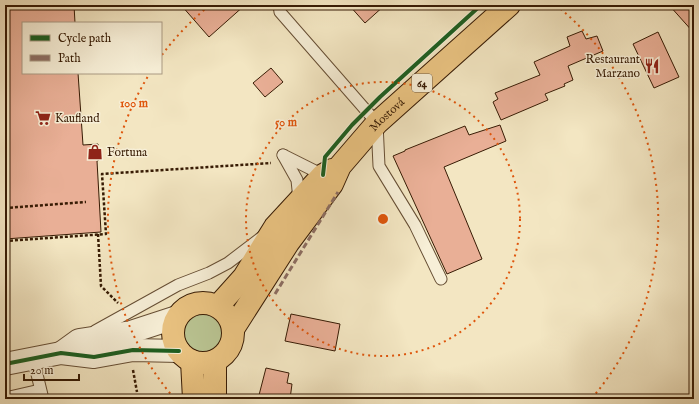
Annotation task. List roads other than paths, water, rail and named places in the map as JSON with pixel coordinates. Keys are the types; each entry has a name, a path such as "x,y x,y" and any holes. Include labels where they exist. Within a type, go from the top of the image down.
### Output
{"main road":[{"name":"Mostová","path":"218,306 244,277 275,227 299,200 332,170 377,123 509,5"},
{"name":"Mostová","path":"233,329 288,243 332,184 332,170"},
{"path":"194,399 185,356 174,340 173,329 177,317 185,309 195,303 206,302 218,306 228,316 233,329"},
{"name":"64","path":"214,361 222,356 230,347 233,338 233,329"},
{"path":"185,356 203,363 214,361 215,399"}],"street":[{"path":"61,353 79,340 131,332 177,317"},
{"path":"5,364 61,353 94,357 133,350 185,356"}],"lane":[{"path":"279,5 280,12 377,123 379,166 415,225 441,278"},
{"path":"299,200 296,180 283,155 332,170"},
{"path":"79,340 178,285 209,273 228,263 275,227"},
{"path":"5,398 42,394 33,358"}],"place":[{"name":"Restaurant Marzano","path":"652,66"},
{"name":"Kaufland","path":"43,118"},
{"name":"Fortuna","path":"95,152"}]}
